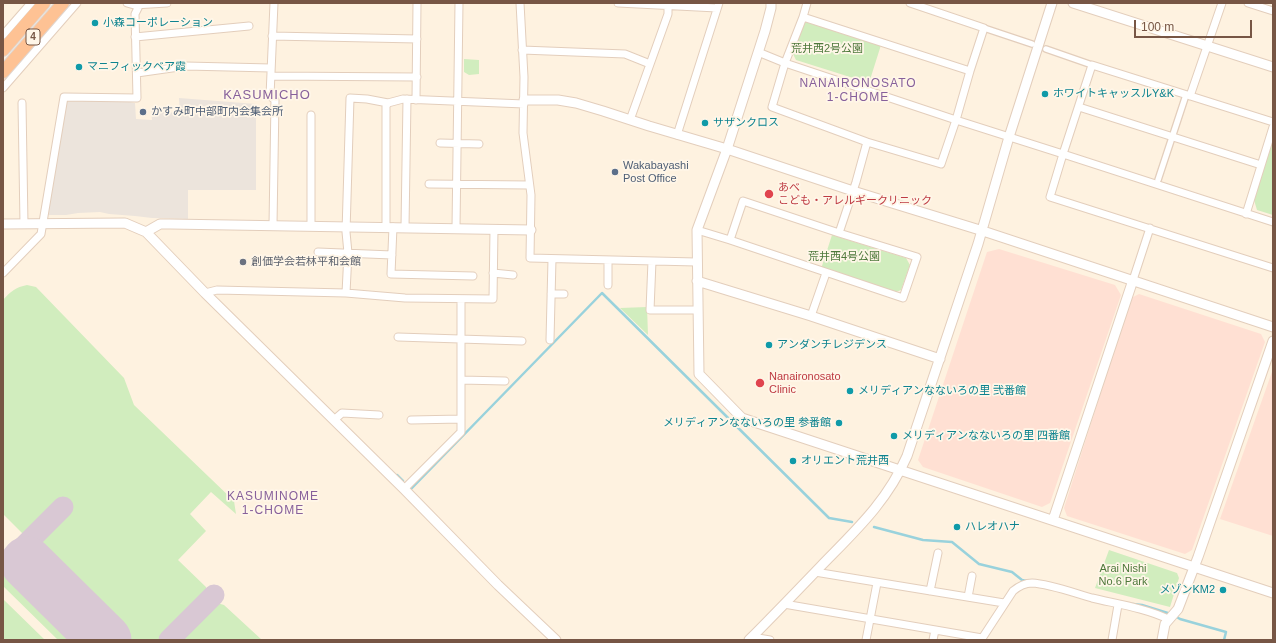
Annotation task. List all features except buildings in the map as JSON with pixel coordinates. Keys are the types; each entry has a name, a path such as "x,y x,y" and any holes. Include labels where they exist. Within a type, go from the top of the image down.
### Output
{"highway":[{"name":"4","path":"3,50 44,3"},
{"name":"4","path":"3,72 63,3"}],"street":[{"path":"3,35 31,3"},
{"path":"3,88 77,3"},
{"path":"127,3 167,3"},
{"path":"273,225 275,100 270,96 274,3"},
{"path":"416,100 417,3"},
{"path":"456,228 457,101 460,3"},
{"path":"520,3 524,78 523,133 529,185 531,230 530,258 696,262"},
{"path":"618,3 668,6 718,6 678,135"},
{"path":"771,3 771,8 758,52 727,150 697,230 696,262 698,374 742,418 1273,593"},
{"path":"808,3 785,63 772,107 867,142 941,164 984,28"},
{"path":"912,3 1032,44"},
{"path":"750,638 878,506 886,496 901,470 983,230 1009,137 1052,3"},
{"path":"1073,3 1273,67"},
{"path":"1158,180 1172,136 1208,46 1222,3"},
{"path":"1248,3 1273,11"},
{"path":"3,273 41,234 64,97 137,98 135,37 136,14 140,4"},
{"path":"630,120 668,14 668,6"},
{"path":"803,17 970,71"},
{"path":"135,37 249,26"},
{"path":"272,36 417,39"},
{"path":"1046,49 1273,122"},
{"path":"522,50 624,54 650,64"},
{"path":"758,52 785,63 956,120 1273,222"},
{"path":"1092,65 1050,197 1273,268"},
{"path":"137,73 186,66 271,72 416,78"},
{"path":"346,293 348,253 346,227 350,98 367,99 388,103 396,100 524,102 558,100 576,103 853,191 983,230 1273,327"},
{"path":"405,227 408,100"},
{"path":"22,103 24,224"},
{"path":"388,103 386,106 392,255 391,274 473,276"},
{"path":"1079,107 1261,165"},
{"path":"311,115 311,226"},
{"path":"1246,214 1273,127"},
{"path":"839,233 867,142"},
{"path":"440,143 479,144"},
{"path":"429,184 529,185"},
{"path":"697,230 903,298 917,257 743,201 730,240"},
{"path":"3,224 125,223 146,232 205,293 337,417 404,489 556,640"},
{"path":"146,232 160,224 531,230"},
{"path":"1053,520 1150,228"},
{"path":"205,293 217,290 346,293 405,298 493,299 494,229"},
{"path":"318,252 392,255"},
{"path":"550,340 552,259"},
{"path":"608,260 608,285"},
{"path":"652,261 650,310 697,310"},
{"path":"493,273 513,275"},
{"path":"811,316 826,273"},
{"path":"697,281 811,316 940,359"},
{"path":"551,294 564,294"},
{"path":"404,489 461,432 461,299"},
{"path":"398,337 522,340"},
{"path":"1162,640 1165,624 1172,616 1195,567 1273,341"},
{"path":"461,380 504,381"},
{"path":"337,417 379,415"},
{"path":"411,420 461,419"},
{"path":"930,591 938,553"},
{"path":"815,572 1004,603"},
{"path":"968,597 972,575"},
{"path":"866,640 877,583"},
{"path":"784,604 982,639 1013,591 1020,585 1033,583 1147,612 1172,616"},
{"path":"1112,640 1118,605"},
{"path":"933,640 935,630"},
{"path":"750,638 770,640"}],"shaded area":[{"path":"179,98 256,104 256,190 188,190 188,219 152,218 100,212 46,215 64,103 70,99 114,99 135,103 136,119 152,120 151,111 180,113"},
{"path":"999,249 1115,285 1121,295 1050,503 1042,507 923,467 918,460 987,252"},
{"path":"1139,294 1261,334 1265,342 1192,550 1185,554 1067,516 1064,508 1131,298"},
{"path":"1273,369 1273,536 1220,519"}],"green space":[{"name":"荒井西2号公園","path":"807,21 881,45 869,83 796,60 793,54 804,23"},
{"path":"464,59 479,60 479,74 469,75 464,72"},
{"path":"1273,139 1273,215 1257,210 1254,200"},
{"name":"荒井西4号公園","path":"832,235 906,258 910,265 901,290 896,292 821,269"},
{"path":"27,285 36,287 124,378 134,405 234,501 236,514 211,492 190,514 206,531 178,560 206,587 205,597 162,640 132,640 33,544 34,538 66,508 62,503 28,535 25,536 3,514 3,300 14,290"},
{"path":"647,307 648,335 620,308"},
{"name":"Arai Nishi No.6 Park","path":"1109,550 1177,573 1179,578 1170,607 1095,588"},
{"path":"3,562 83,640 58,640 3,586"},
{"path":"3,599 45,640 3,640"},
{"path":"217,603 224,605 262,640 177,640 210,606"}],"waterway":[{"path":"411,489 602,293 829,518 852,522"},
{"path":"397,475 403,481"},
{"path":"874,527 923,540 952,542 979,564 1012,572 1022,580 1027,581"},
{"path":"1133,604 1142,605 1171,614"},
{"path":"1175,616 1180,619 1226,632 1224,640"}],"taxiway":[{"path":"17,553 63,507"},
{"path":"169,640 214,595"}],"runway":[{"path":"27,563 105,640"}],"place":[{"name":"小森コーポレーション","path":"95,23"},
{"name":"マニフィックベア霞","path":"79,67"},
{"name":"ホワイトキャッスルY&K","path":"1045,94"},
{"name":"かすみ町中部町内会集会所","path":"143,112"},
{"name":"サザンクロス","path":"705,123"},
{"name":"Wakabayashi Post Office","path":"615,172"},
{"name":"あべ こども・アレルギークリニック","path":"769,194"},
{"name":"創価学会若林平和会館","path":"243,262"},
{"name":"アンダンチレジデンス","path":"769,345"},
{"name":"Nanaironosato Clinic","path":"760,383"},
{"name":"メリディアンなないろの里 弐番館","path":"850,391"},
{"name":"メリディアンなないろの里 参番館","path":"839,423"},
{"name":"メリディアンなないろの里 四番館","path":"894,436"},
{"name":"オリエント荒井西","path":"793,461"},
{"name":"ハレオハナ","path":"957,527"},
{"name":"メゾンKM2","path":"1223,590"}],"district":[{"name":"NANAIRONOSATO 1-CHOME","path":"858,91"},
{"name":"KASUMICHO","path":"267,95"},
{"name":"KASUMINOME 1-CHOME","path":"273,504"}]}
